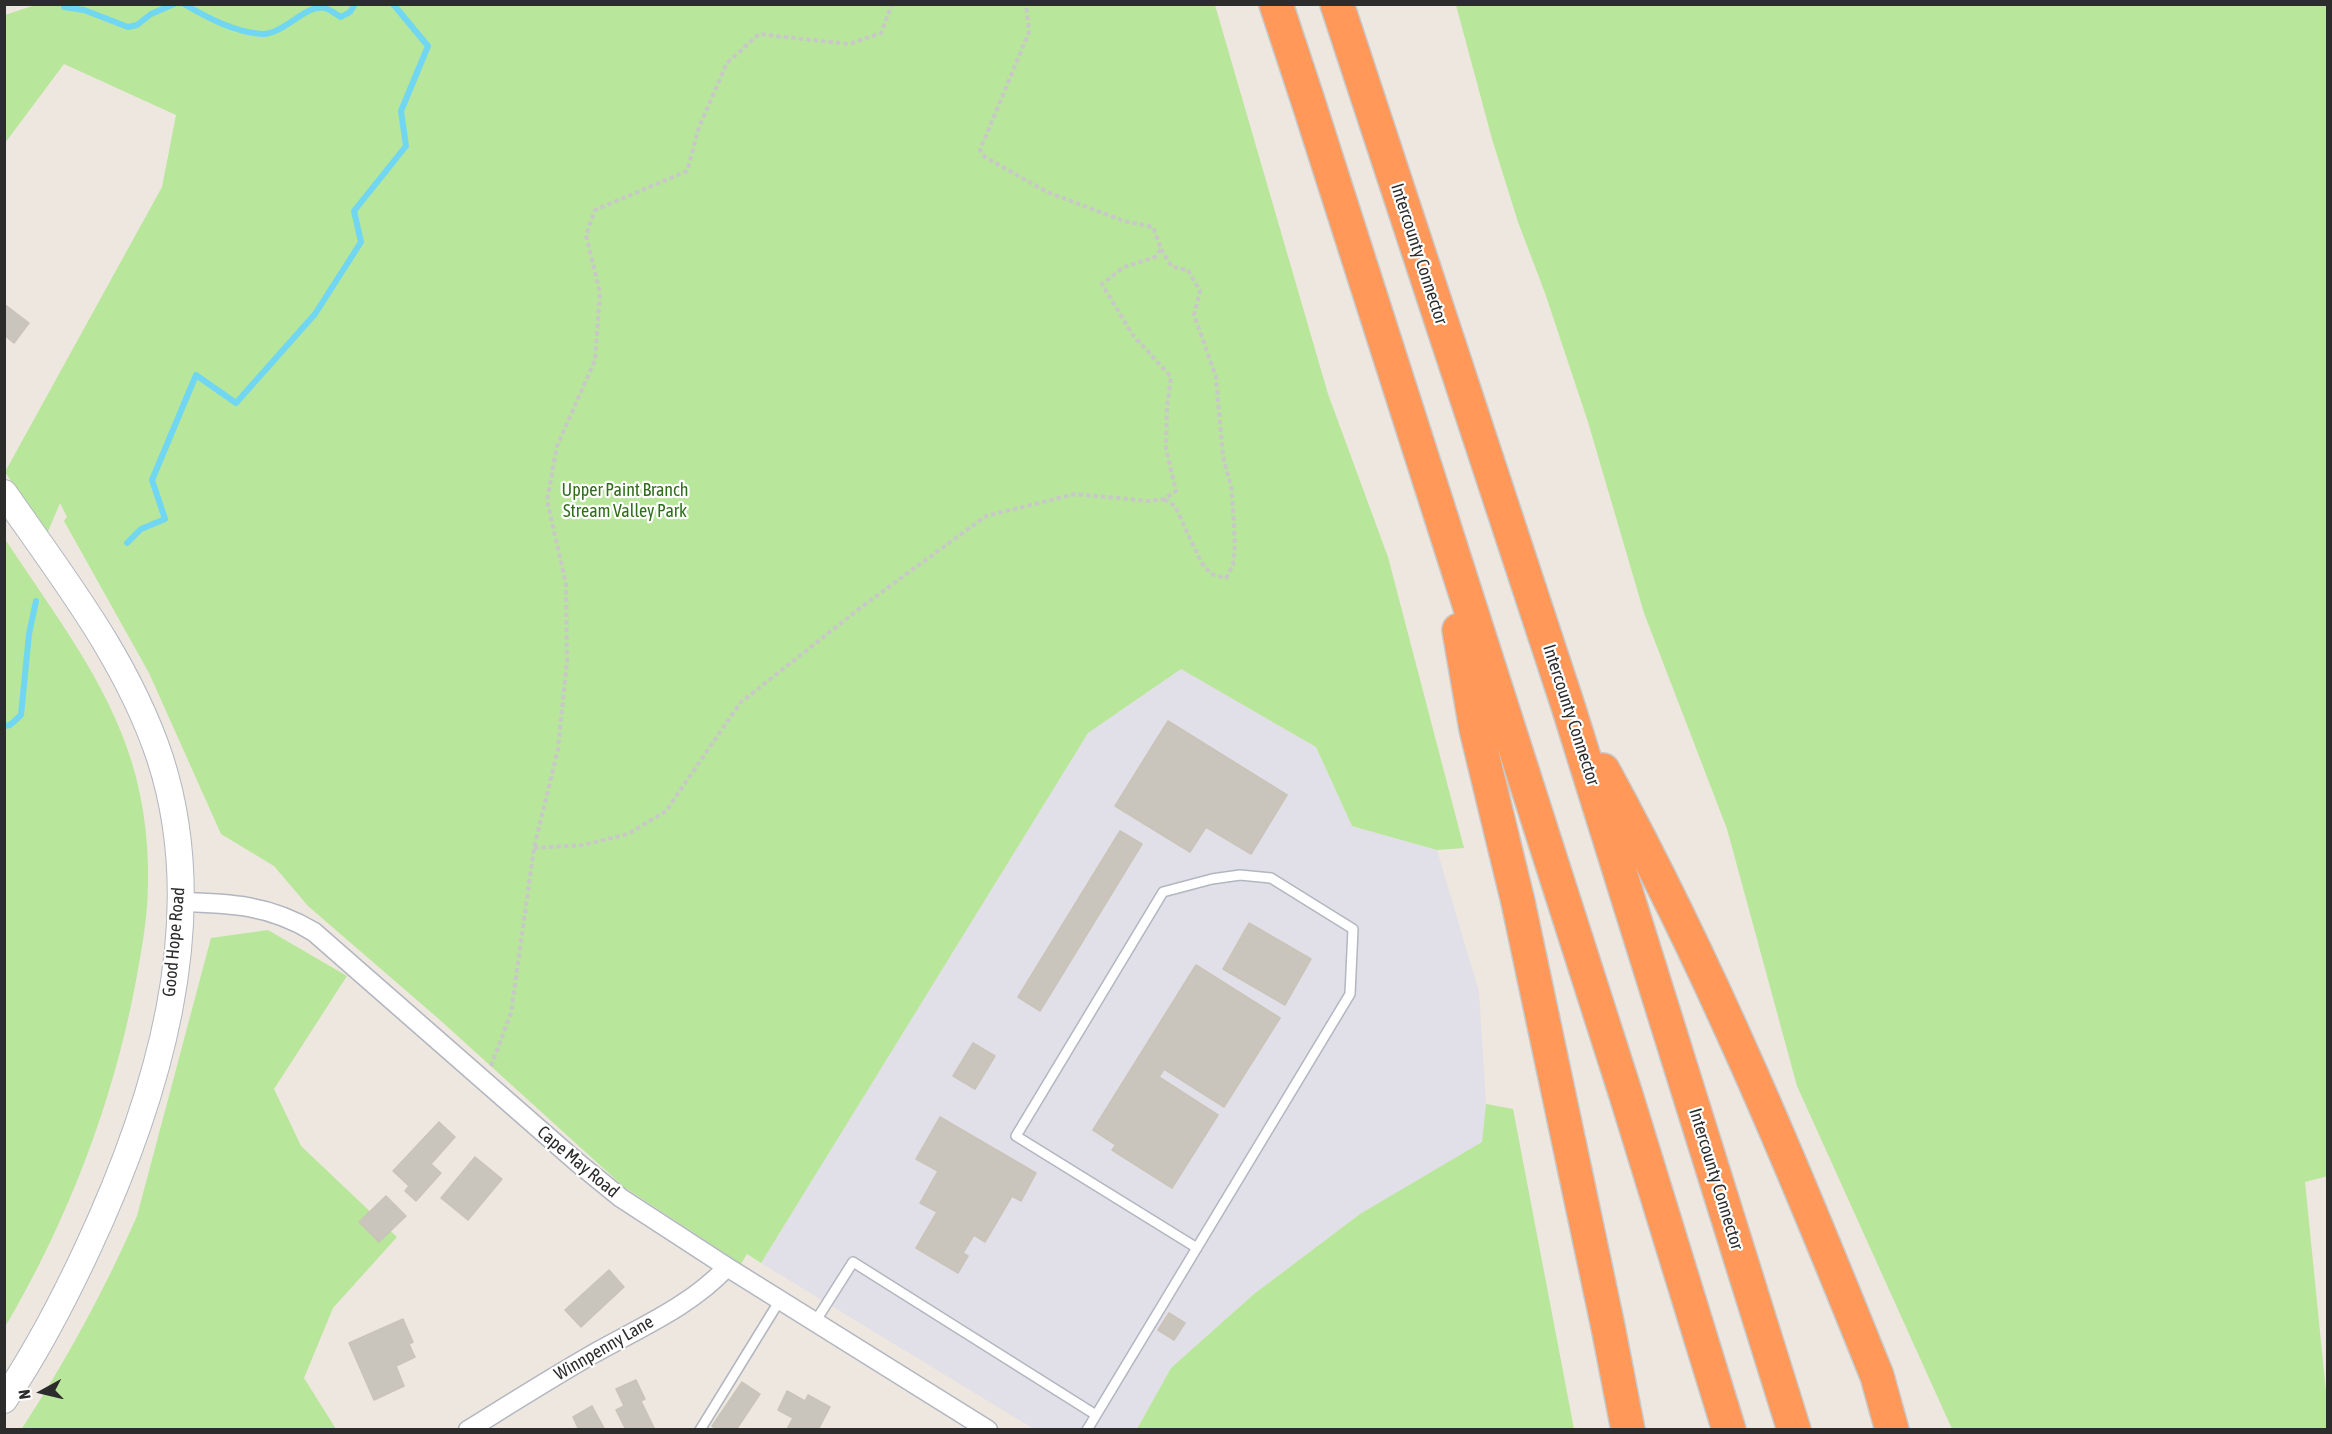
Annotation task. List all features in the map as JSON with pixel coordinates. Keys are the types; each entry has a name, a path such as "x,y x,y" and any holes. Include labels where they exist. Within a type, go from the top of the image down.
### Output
{"highway":[{"path":"1276,4 1626,1095 1729,1430"},
{"name":"Intercounty Connector","path":"1337,4 1568,706 1794,1430"},
{"path":"1441,518 1476,729 1518,902 1604,1304 1628,1430"},
{"path":"1568,706 1648,852 1735,1039 1877,1376 1892,1430"}],"street":[{"name":"Good Hope Road","path":"4,494 87,610 120,666 141,709 160,758 172,807 180,861 180,902 175,968 168,1014 150,1085 126,1158 95,1232 35,1352 4,1400"},
{"name":"Cape May Road","path":"180,902 247,907 282,915 298,922 346,958 578,1163 621,1198 988,1430"},
{"name":"Winnpenny Lane","path":"474,1428 562,1372 684,1303 712,1283 727,1267"}],"lane":[{"path":"1087,1430 1197,1248 1350,994 1353,929 1271,878 1240,875 1212,879 1163,892 1016,1136 1197,1248"},
{"path":"815,1322 854,1262 1096,1415"},
{"path":"700,1430 780,1300"}],"path":[{"path":"485,1081 511,1013 534,848 558,749 567,661 566,584 547,500 557,446 595,360 600,293 586,235 595,210 687,171 699,127 727,63 759,34 849,44 881,33 892,4"},
{"path":"1026,4 1029,32 980,150 985,157 1047,192 1124,221 1153,227 1161,249 1172,267 1188,270 1200,291 1194,315 1216,377 1223,457 1231,486 1234,555 1233,565 1226,578 1211,574 1201,562 1175,506 1164,499"},
{"path":"534,848 583,845 628,834 666,811 740,703 864,606 986,516 1075,494 1149,501 1164,499 1176,491 1166,449 1167,407 1171,377 1132,334 1102,284 1124,267 1155,257 1161,249"}],"shaded area":[{"path":"1181,669 1316,747 1352,826 1437,850 1479,992 1486,1104 1482,1142 1360,1214 1254,1294 1171,1368 1137,1429 1034,1429 761,1263 1088,733"}],"green space":[{"name":"Upper Paint Branch Stream Valley Park","path":"35,5 1215,5 1328,394 1388,557 1464,848 1437,850 1352,826 1316,747 1181,669 1088,733 761,1263 747,1254 741,1264 624,1187 440,1020 308,906 274,866 221,834 149,673 64,521 67,517 60,503 47,534 5,472 162,187 176,115 64,64 5,143 5,15"},
{"path":"1456,5 2327,5 2328,1176 2305,1182 2327,1402 2327,1429 1952,1429 1797,1086 1727,829 1644,613 1588,422 1545,293 1518,222 1492,139"},
{"path":"5,539 72,639 115,717 132,761 140,795 146,830 148,896 135,986 114,1075 100,1119 85,1162 48,1246 5,1327"},
{"path":"268,930 347,976 274,1089 301,1146 397,1237 333,1308 304,1378 336,1429 21,1430 84,1325 137,1216 211,938"},
{"path":"1486,1104 1513,1109 1574,1429 1137,1429 1171,1368 1254,1294 1360,1214 1482,1142"}],"building":[{"path":"4,304 29,323 14,343 4,335"},
{"path":"1168,721 1287,795 1251,854 1206,827 1190,852 1115,806"},
{"path":"1120,831 1142,844 1040,1011 1018,997"},
{"path":"1249,923 1311,959 1285,1005 1223,969"},
{"path":"1196,965 1280,1018 1224,1107 1164,1069 1159,1077 1218,1115 1172,1188 1112,1150 1116,1145 1093,1130"},
{"path":"973,1043 995,1056 975,1089 953,1076"},
{"path":"940,1117 1036,1173 1021,1201 1012,1196 985,1242 974,1235 963,1253 968,1256 958,1273 916,1248 937,1212 920,1203 938,1171 916,1159"},
{"path":"439,1122 455,1137 431,1164 441,1173 416,1201 405,1191 409,1186 393,1171"},
{"path":"475,1157 502,1179 468,1220 441,1198"},
{"path":"386,1196 406,1216 379,1242 359,1222"},
{"path":"609,1270 624,1287 581,1327 565,1310"},
{"path":"1169,1313 1185,1323 1174,1340 1158,1330"},
{"path":"403,1319 413,1342 409,1344 415,1357 396,1366 404,1386 374,1400 349,1343"},
{"path":"636,1380 645,1399 641,1401 655,1430 626,1430 616,1410 624,1406 616,1389"},
{"path":"742,1382 760,1394 736,1430 717,1430 712,1426"},
{"path":"787,1391 805,1401 808,1395 830,1407 818,1430 787,1429 793,1418 778,1410"},
{"path":"592,1406 605,1430 579,1430 573,1417"}],"waterway":[{"path":"64,7 84,10 128,27 137,25 151,14 174,4"},
{"path":"184,4 231,27 262,34 278,30 303,14 318,8 325,8 341,17 350,12 355,4"},
{"path":"127,543 141,529 165,519 152,480 196,375 236,403 315,314 361,242 354,211 406,146 401,111 428,46 393,4"},
{"path":"4,726 10,725 21,715 29,634 36,601"}]}
